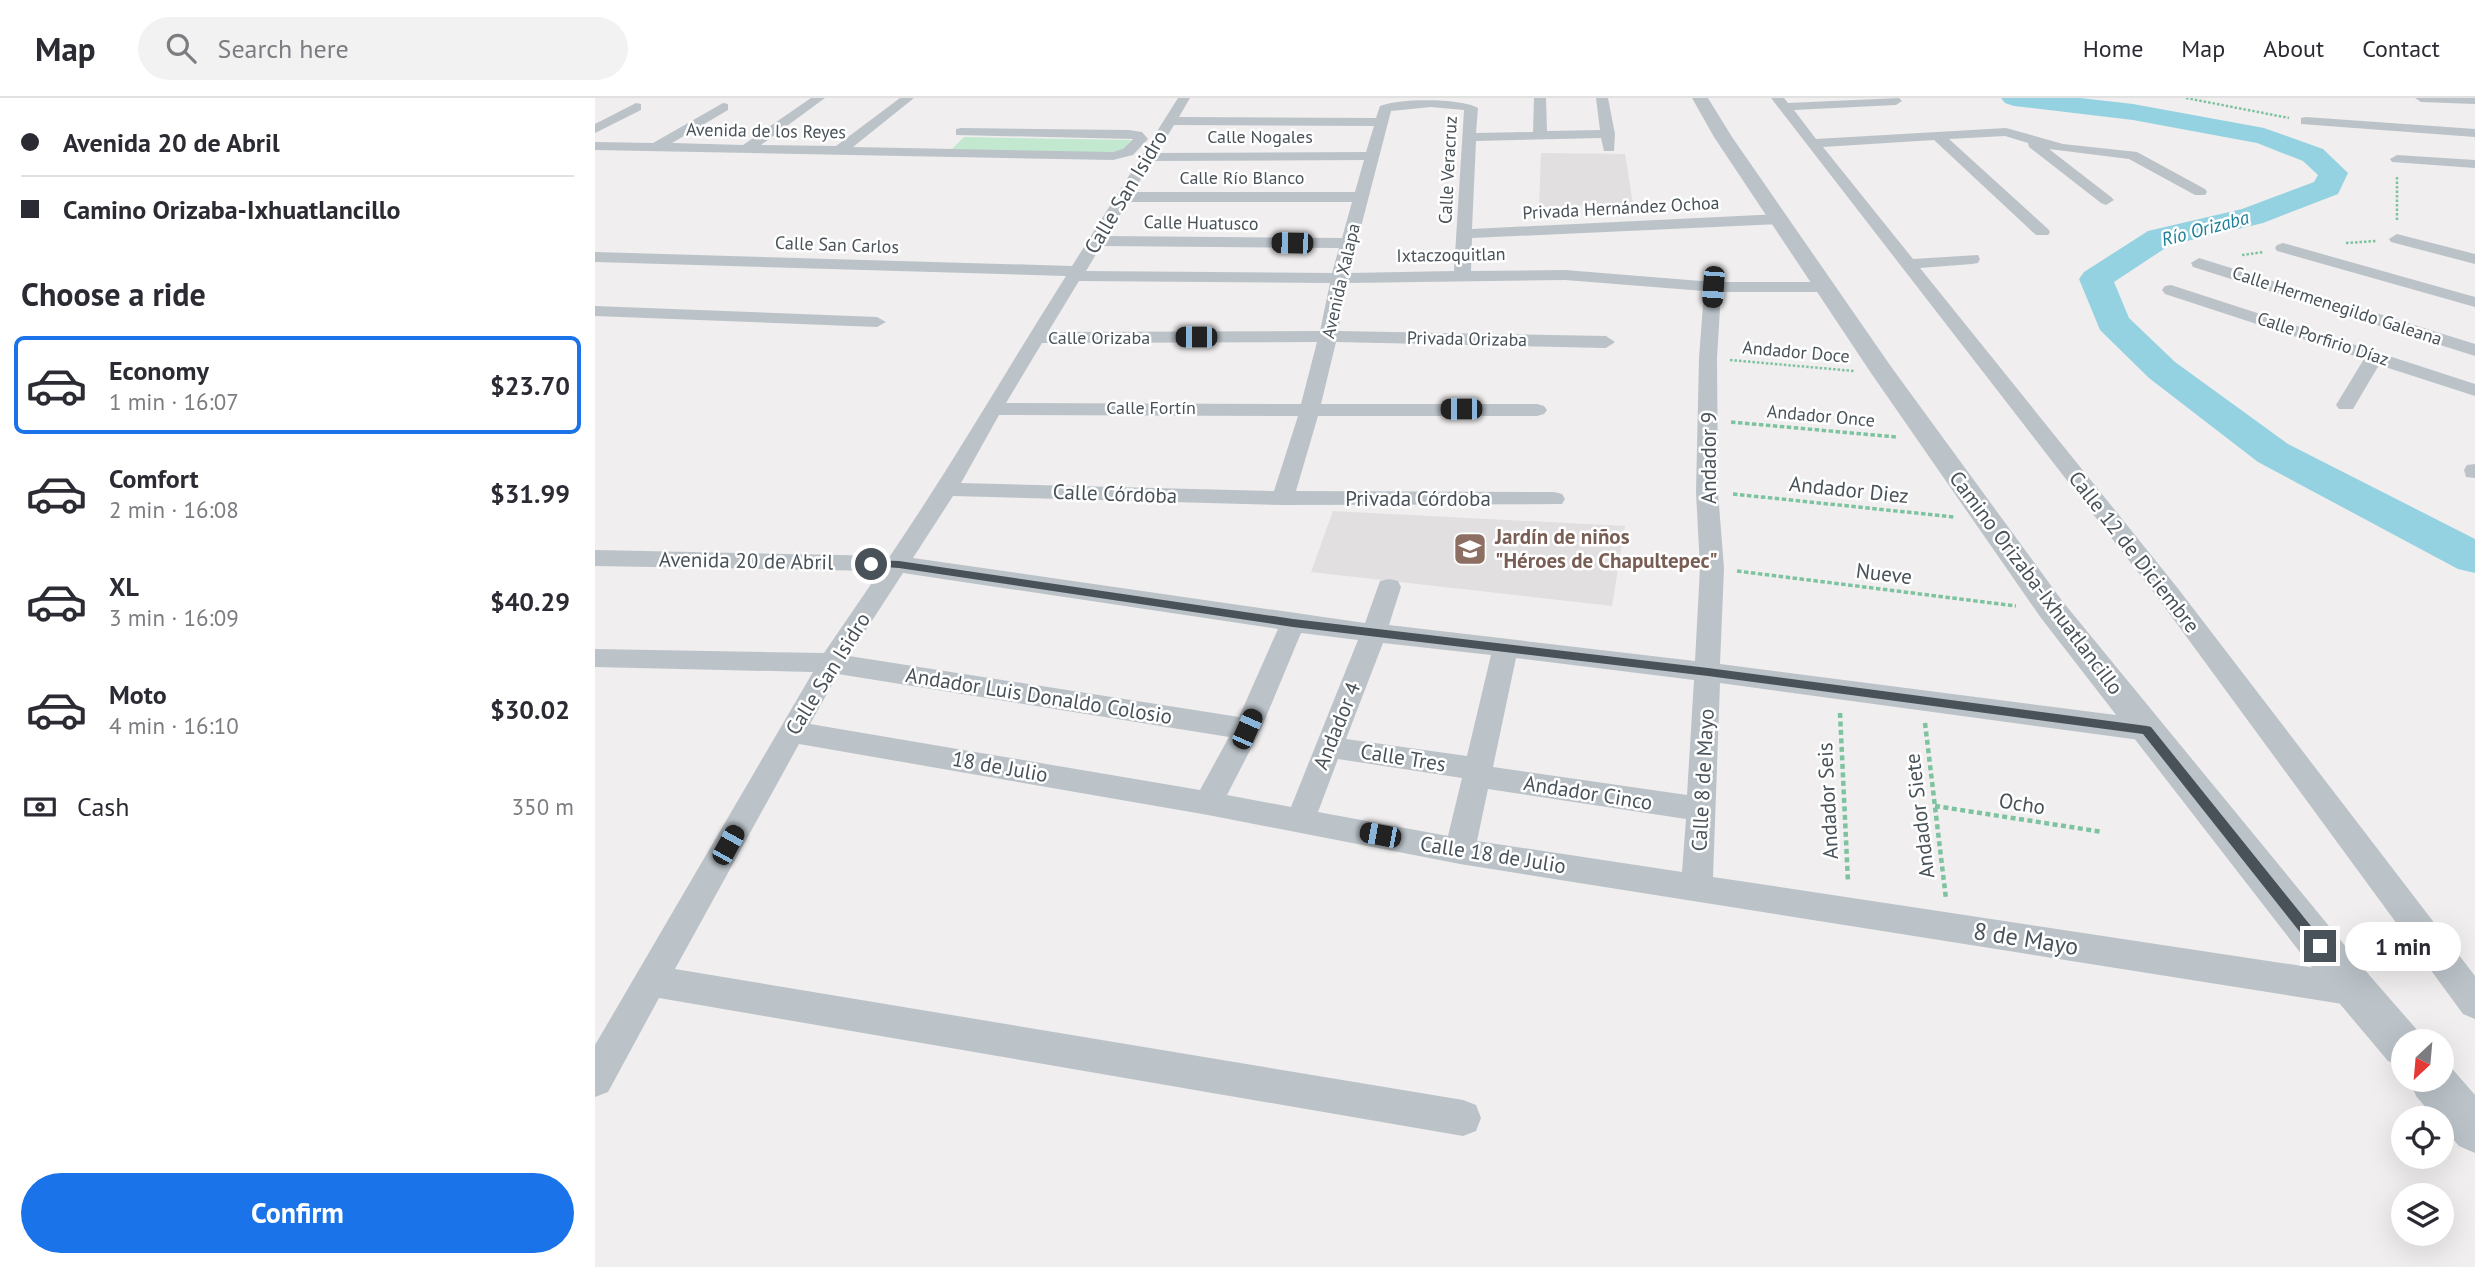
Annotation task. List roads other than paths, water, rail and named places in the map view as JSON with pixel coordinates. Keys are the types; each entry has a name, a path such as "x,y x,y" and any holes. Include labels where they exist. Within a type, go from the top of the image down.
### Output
{"street":[{"path":"745,150 819,98"},
{"path":"839,151 908,98"},
{"name":"Calle San Isidro","path":"595,1079 831,663 947,489 992,409 1184,98"},
{"path":"1540,98 1540,135"},
{"path":"1471,137 1540,135 1608,141 1602,98"},
{"name":"Camino Orizaba-Ixhuatlancillo","path":"1700,98 1723,137 1883,373 2052,610 2354,990 2391,1032"},
{"path":"2421,98 2472,101"},
{"path":"1169,121 1382,122 1385,109 1391,106 1430,101"},
{"name":"Calle Veracruz","path":"1430,101 1470,107 1471,137 1462,275"},
{"path":"1780,103 1895,101"},
{"name":"Calle 12 de Diciembre","path":"1780,103 2167,592 2475,1003"},
{"path":"595,129 636,107"},
{"path":"654,148 723,107"},
{"path":"937,154 976,118"},
{"path":"2306,121 2475,133"},
{"name":"Avenida Xalapa","path":"1283,498 1310,408 1347,243 1382,122"},
{"name":"Avenida de los Reyes","path":"595,146 1113,156 1128,152 1140,139 1137,135 1129,134 961,132"},
{"path":"1812,143 1996,132 2025,136 2062,148 2132,155 2200,192"},
{"path":"1937,136 2042,232"},
{"path":"2025,136 2106,200"},
{"name":"Calle Nogales","path":"1147,157 1372,156"},
{"path":"2397,159 2475,164"},
{"name":"Calle Río Blanco","path":"1123,197 1361,197"},
{"name":"Privada Hernández Ochoa","path":"1463,234 1780,219"},
{"path":"2397,239 2475,260"},
{"name":"Calle Huatusco","path":"1096,241 1347,243"},
{"path":"2283,248 2475,302"},
{"name":"Calle San Carlos","path":"595,257 1077,273"},
{"path":"1907,264 1972,259"},
{"name":"Calle Hermenegildo Galeana","path":"2199,262 2475,350"},
{"name":"Ixtaczoquitlan","path":"1077,273 1339,278 1594,276 1713,287 1825,287"},
{"name":"Andador 9","path":"1708,672 1712,568 1707,492 1708,358 1713,287"},
{"name":"Calle Porfirio Díaz","path":"2171,290 2475,390"},
{"path":"595,311 877,322"},
{"name":"Calle Orizaba","path":"1037,338 1328,336"},
{"name":"Privada Orizaba","path":"1328,336 1606,342"},
{"path":"2346,405 2375,356"},
{"name":"Calle Fortín","path":"992,409 1537,410"},
{"name":"Calle Córdoba","path":"947,489 1283,498"},
{"name":"Privada Córdoba","path":"1283,498 1554,499"},
{"name":"Avenida 20 de Abril","path":"595,558 899,564 1293,623 1708,672 2147,730"},
{"name":"Andador 4","path":"1300,820 1374,632 1388,587"},
{"path":"1208,803 1247,729 1293,623"},
{"path":"1459,851 1505,649"},
{"name":"Andador Luis Donaldo Colosio","path":"595,658 831,663 1247,729"},
{"name":"Calle 8 de Mayo","path":"1697,888 1708,672"},
{"name":"18 de Julio","path":"792,732 1208,803"},
{"name":"Calle Tres","path":"1328,747 1477,772"},
{"name":"Andador Cinco","path":"1477,772 1701,809"},
{"name":"Calle 18 de Julio","path":"1208,803 1459,851 1697,888"},
{"name":"8 de Mayo","path":"1697,888 2354,990"},
{"path":"651,981 1463,1118"},
{"path":"2442,1092 2475,1130"}],"waterway":[{"name":"Río Orizaba","path":"2014,98 2133,112 2264,136 2313,155 2333,173 2327,188 2252,216 2159,238 2096,279 2113,322 2162,370 2273,453 2475,558"}],"place":[{"name":"Jardín de niños \"Héroes de Chapultepec\"","path":"1470,549"}]}
